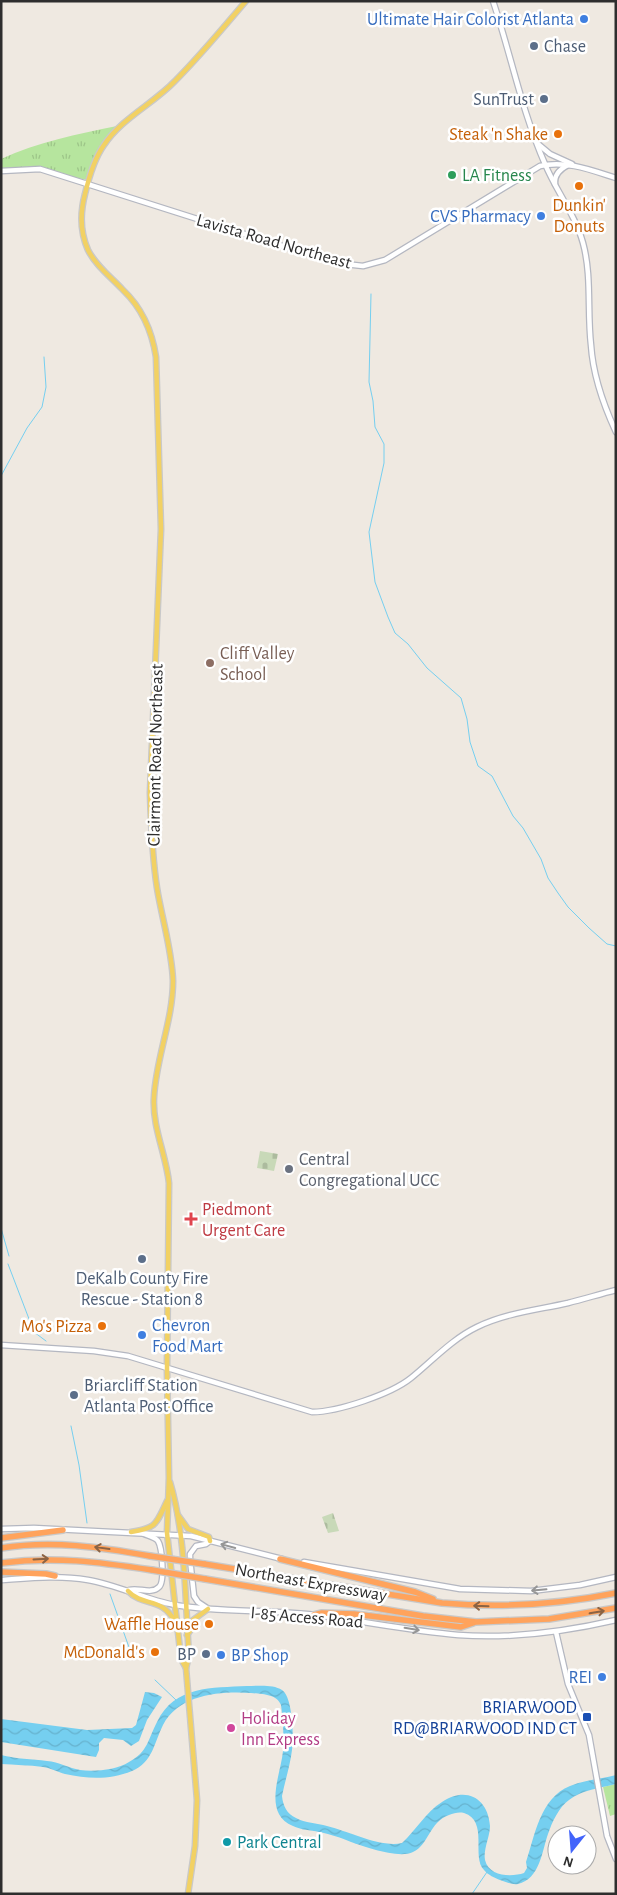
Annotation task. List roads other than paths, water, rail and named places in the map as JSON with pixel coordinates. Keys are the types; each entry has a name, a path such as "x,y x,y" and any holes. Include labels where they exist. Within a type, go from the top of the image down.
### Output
{"highway":[{"path":"1,1538 63,1530"},
{"name":"Northeast Expressway","path":"1,1548 59,1544 96,1547 442,1603 511,1606 563,1602 616,1593"},
{"name":"Northeast Expressway","path":"1,1563 52,1559 99,1562 423,1616 476,1622 549,1619 616,1608"},
{"path":"280,1559 415,1592 442,1603"},
{"path":"1,1572 55,1576"},
{"path":"314,1615 322,1613 354,1614 461,1627 476,1622"}],"main road":[{"name":"Clairmont Road Northeast","path":"186,1668 181,1659 167,1533 169,1478 167,1368 169,1183 156,1126 154,1103 155,1083 170,1008 172,982 171,960 157,889 153,857 150,793 161,529 156,357 152,335 142,313 131,298 95,262 85,242 81,216 88,184 100,151 110,137 176,80 246,1"},
{"path":"493,1 536,141 545,165 575,221 583,244 588,273 590,345 593,363 601,397 616,432"},
{"path":"536,141 547,152 578,166"},
{"name":"Lavista Road Northeast","path":"1,170 40,169 336,262 363,266 384,260 520,177 545,165 553,163 578,166 616,178"},
{"path":"556,186 555,180 558,172 569,165"},
{"path":"1,1345 94,1351 128,1356 312,1412 336,1410 384,1393 404,1383 454,1341 474,1328 494,1319 568,1303 616,1290"},
{"name":"Clairmont Road Northeast","path":"169,1478 176,1500 180,1535 189,1656 186,1668 186,1682 197,1800 195,1846 188,1894"},
{"path":"131,1532 153,1525 161,1516 168,1500"},
{"path":"177,1514 188,1529 209,1537 210,1541"},
{"path":"1,1529 34,1528 167,1533 210,1541 280,1559 460,1590 530,1591 580,1585 616,1576"},
{"path":"131,1532 152,1536 158,1541 163,1580 155,1590 150,1591 136,1588 128,1591 133,1596 166,1608 178,1626"},
{"path":"187,1635 193,1620 208,1610 194,1596 190,1554 196,1546 210,1541"},
{"name":"I-85 Access Road","path":"1,1580 55,1576 88,1580 174,1605 208,1610 314,1615 460,1635 511,1636 556,1632 616,1620"},
{"path":"556,1632 568,1684 588,1732 607,1836 616,1859"}],"water":[{"path":"265,1686 278,1688 286,1694 291,1709 293,1745 282,1796 284,1806 293,1816 303,1821 335,1828 364,1838 394,1844 402,1843 436,1806 451,1797 467,1795 480,1802 488,1816 490,1830 485,1860 487,1866 496,1873 507,1875 524,1873 540,1818 545,1808 560,1792 575,1784 616,1775 616,1784 585,1792 565,1803 552,1825 547,1825 547,1838 536,1870 525,1881 516,1884 496,1878 484,1870 480,1864 476,1823 472,1817 464,1813 455,1813 442,1818 423,1844 418,1849 407,1854 382,1852 331,1835 299,1828 284,1820 278,1812 276,1803 277,1781 283,1751 282,1711 279,1701 269,1695 227,1693 214,1694 190,1701 170,1715 163,1725 149,1757 144,1763 124,1774 91,1778 65,1774 43,1767 1,1764 1,1755 51,1762 80,1770 92,1771 118,1767 140,1754 147,1745 157,1722 174,1701 196,1691 221,1687"},
{"path":"145,1692 154,1693 162,1697 147,1720 139,1741 131,1746 123,1740 104,1738 99,1743 96,1757 1,1742 1,1719 87,1730 132,1728 136,1725"}],"waterway":[{"path":"371,294 369,382 375,427 384,444 384,463 369,532 375,582 388,617 395,633 408,644 427,668 461,698 467,719 470,742 478,766 492,776 513,816 523,828 541,859 548,878 558,893 568,907 589,928 607,944 616,946"},
{"path":"1,476 27,428 42,407 46,387 44,357"},
{"path":"1,1228 9,1256"},
{"path":"8,1264 34,1332 46,1341"},
{"path":"71,1426 79,1465 87,1523"},
{"path":"110,1594 130,1650"},
{"path":"155,1680 176,1700"},
{"path":"472,1894 487,1872"}],"place":[{"name":"Ultimate Hair Colorist Atlanta","path":"584,19"},
{"name":"Chase","path":"534,46"},
{"name":"SunTrust","path":"544,99"},
{"name":"Steak 'n Shake","path":"558,134"},
{"name":"LA Fitness","path":"452,175"},
{"name":"Dunkin' Donuts","path":"579,186"},
{"name":"CVS Pharmacy","path":"541,216"},
{"name":"Cliff Valley School","path":"210,663"},
{"name":"Central Congregational UCC","path":"289,1169"},
{"name":"Piedmont Urgent Care","path":"191,1219"},
{"name":"DeKalb County Fire Rescue - Station 8","path":"142,1259"},
{"name":"Mo's Pizza","path":"102,1326"},
{"name":"Chevron Food Mart","path":"142,1335"},
{"name":"Briarcliff Station Atlanta Post Office","path":"74,1395"},
{"name":"Waffle House","path":"209,1624"},
{"name":"McDonald's","path":"155,1652"},
{"name":"BP","path":"206,1654"},
{"name":"BP Shop","path":"221,1655"},
{"name":"REI","path":"602,1677"},
{"name":"BRIARWOOD RD@BRIARWOOD IND CT","path":"587,1717"},
{"name":"Holiday Inn Express","path":"231,1728"},
{"name":"Park Central","path":"227,1842"}]}
